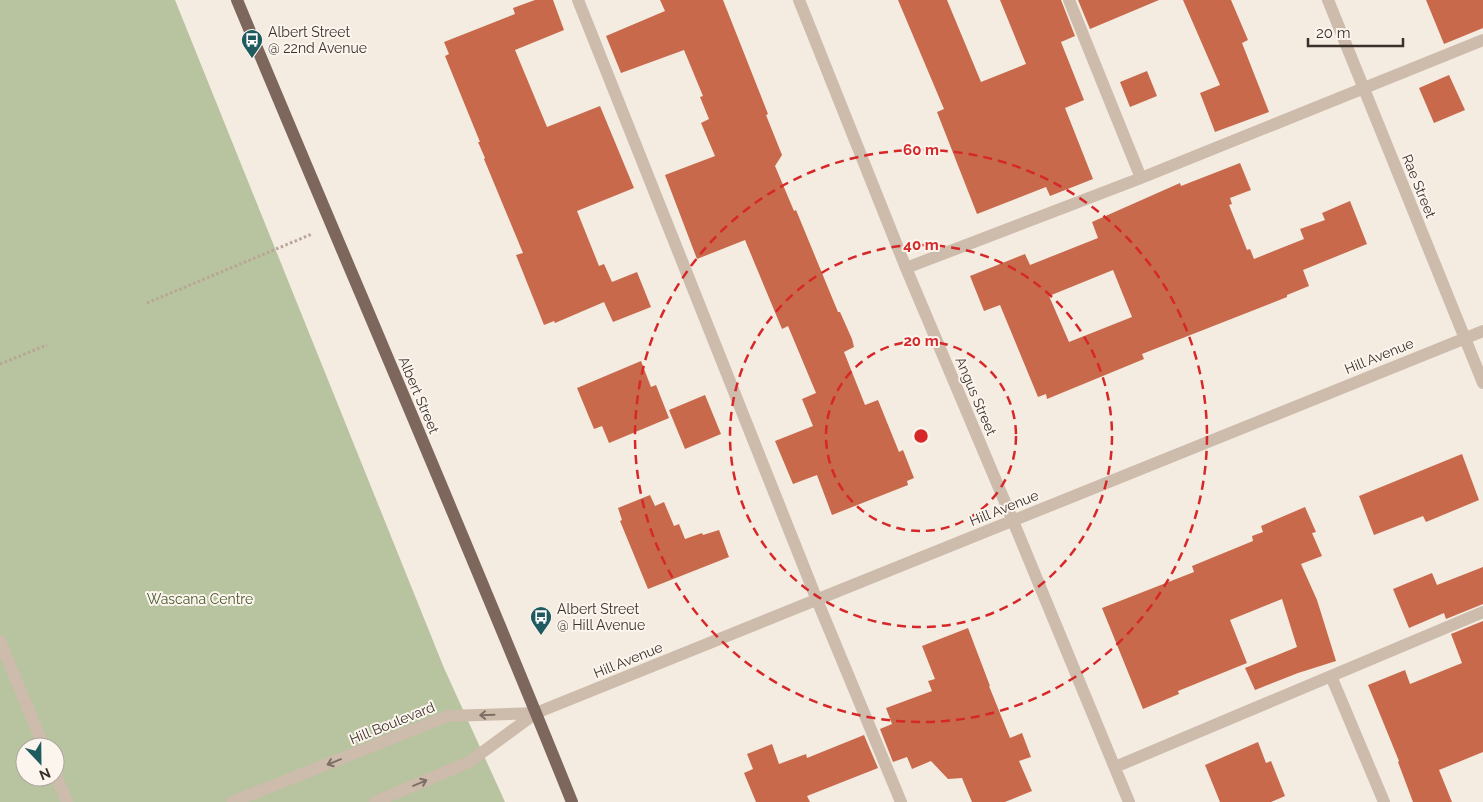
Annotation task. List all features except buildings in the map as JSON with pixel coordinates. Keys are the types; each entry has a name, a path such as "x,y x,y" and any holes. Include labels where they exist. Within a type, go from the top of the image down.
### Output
{"main road":[{"name":"Albert Street","path":"237,0 572,802"}],"street":[{"path":"578,0 817,600 901,802"},
{"name":"Angus Street","path":"799,0 906,268 1129,802"},
{"path":"1069,0 1141,178"},
{"name":"Rae Street","path":"1328,0 1483,383"},
{"path":"906,268 1141,178 1483,40"},
{"name":"Hill Avenue","path":"536,713 1483,331"},
{"path":"1115,767 1483,612"},
{"path":"0,641 40,737"},
{"path":"1331,676 1384,802"},
{"path":"375,802 469,762 536,713"},
{"name":"Hill Boulevard","path":"232,802 448,716 536,713"},
{"path":"61,787 67,802"}],"path":[{"path":"147,303 331,226"},
{"path":"0,364 47,345"}],"green space":[{"name":"Wascana Centre","path":"0,0 175,0 444,668 505,802 0,802"}],"place":[{"name":"Albert Street @ 22nd Avenue","path":"252,59"},
{"name":"Albert Street @ Hill Avenue","path":"541,636"}]}
